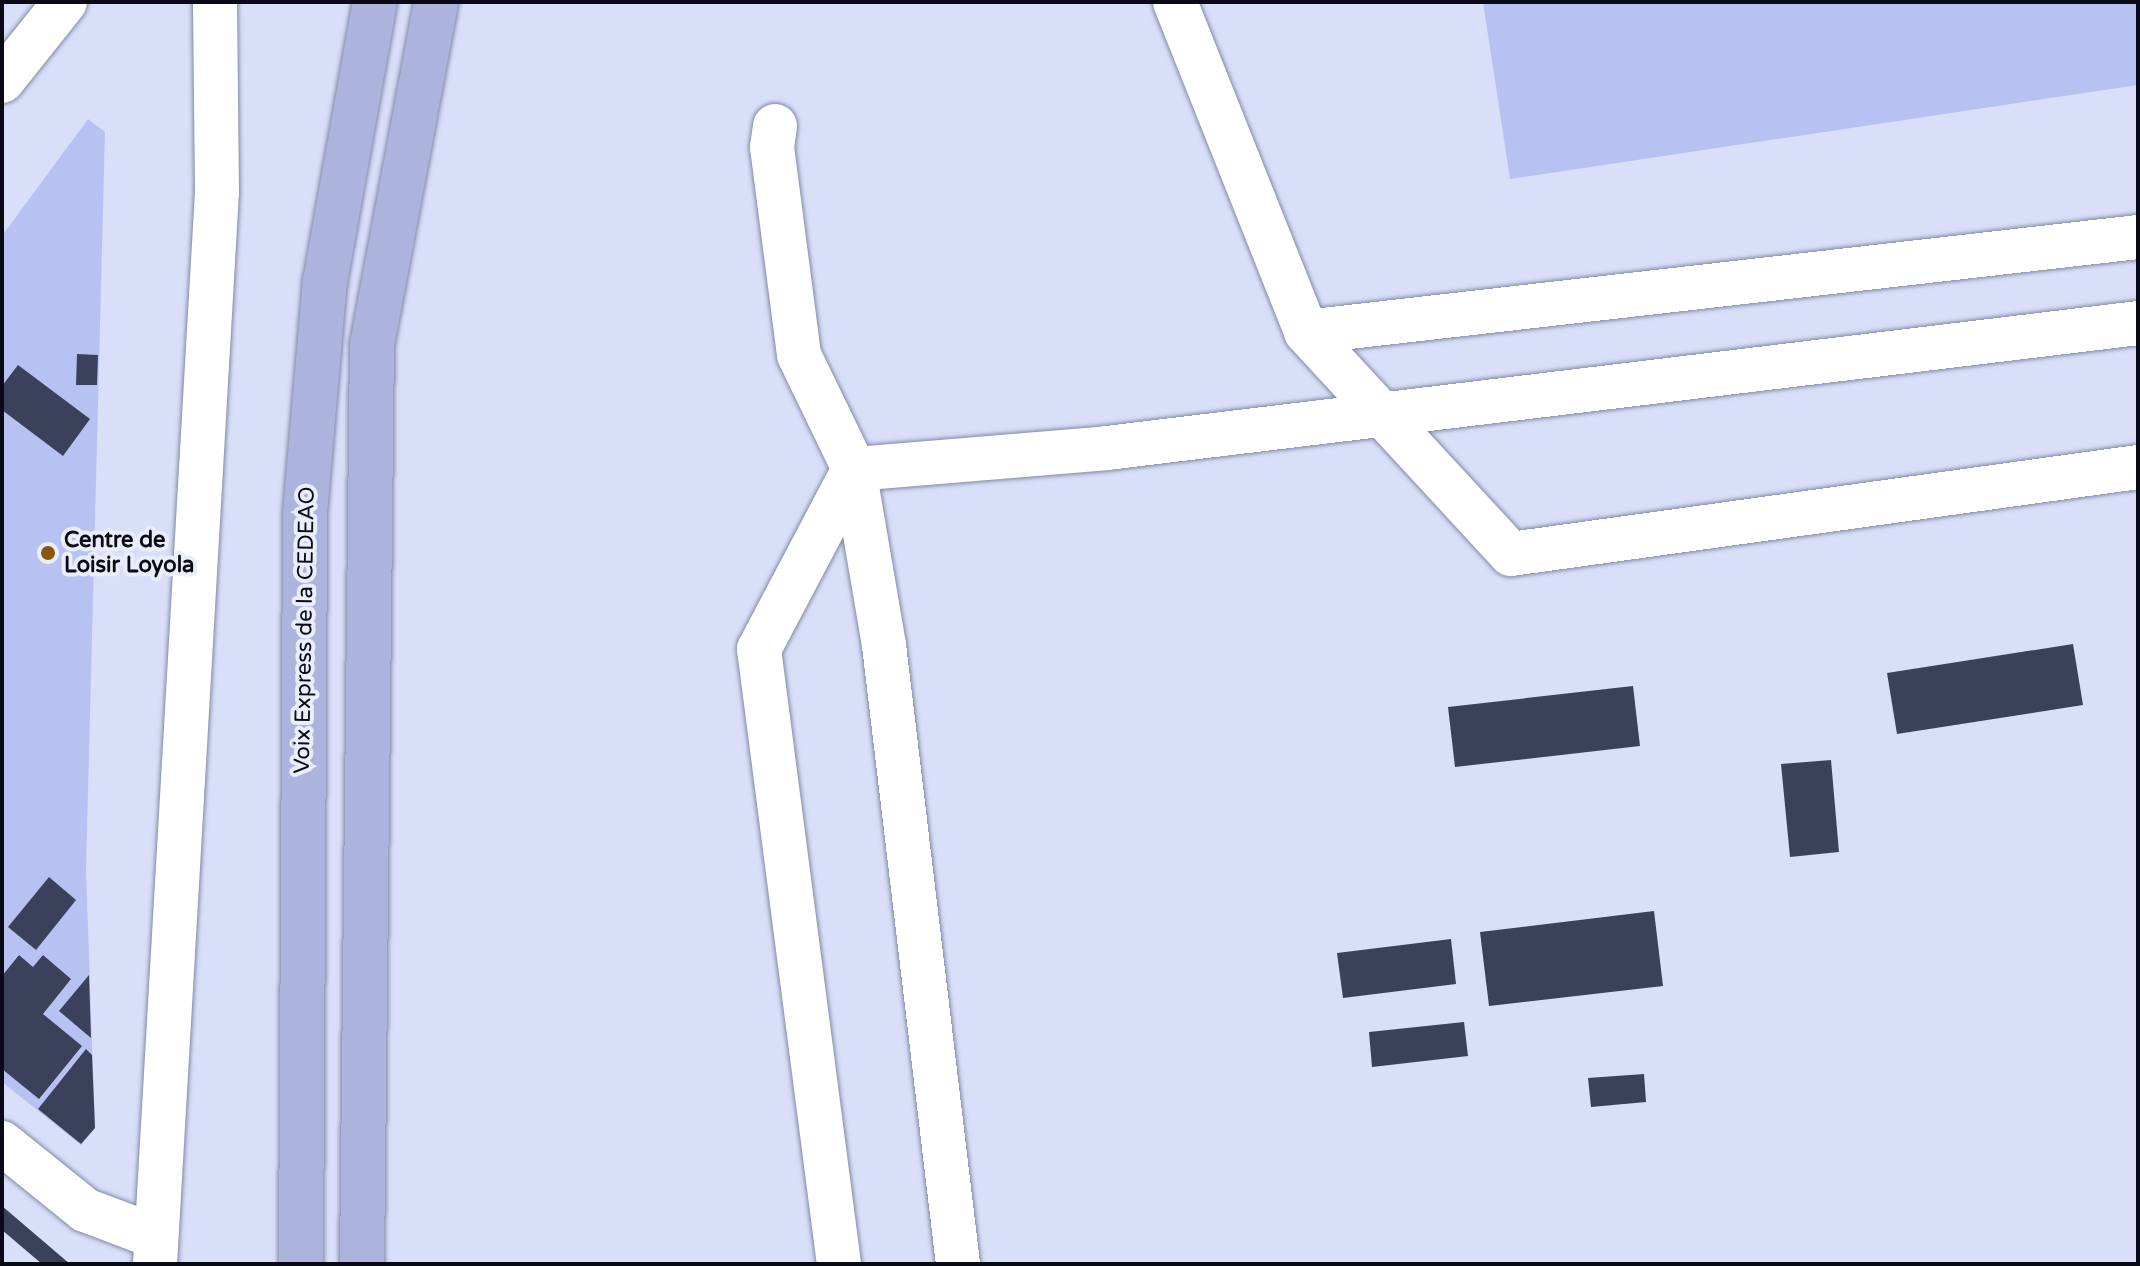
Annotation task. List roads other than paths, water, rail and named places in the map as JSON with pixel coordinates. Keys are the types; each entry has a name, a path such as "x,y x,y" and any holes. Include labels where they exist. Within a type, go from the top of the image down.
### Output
{"main road":[{"name":"Voix Express de la CEDEAO","path":"301,1264 305,513 325,282 375,2"},
{"path":"362,1264 372,345 436,2"}],"street":[{"path":"2,81 65,2"},
{"path":"2,1143 85,1210 155,1250 170,1066 217,193 215,2"},
{"path":"1175,2 1306,332 1511,554 2138,467"},
{"path":"775,126 772,147 799,355 854,469 884,645 958,1264"},
{"path":"1306,332 2138,237"},
{"path":"854,469 1107,448 1379,411 2138,323"},
{"path":"839,1264 759,649 854,469"}],"place":[{"name":"Centre de Loisir Loyola","path":"48,553"}]}
